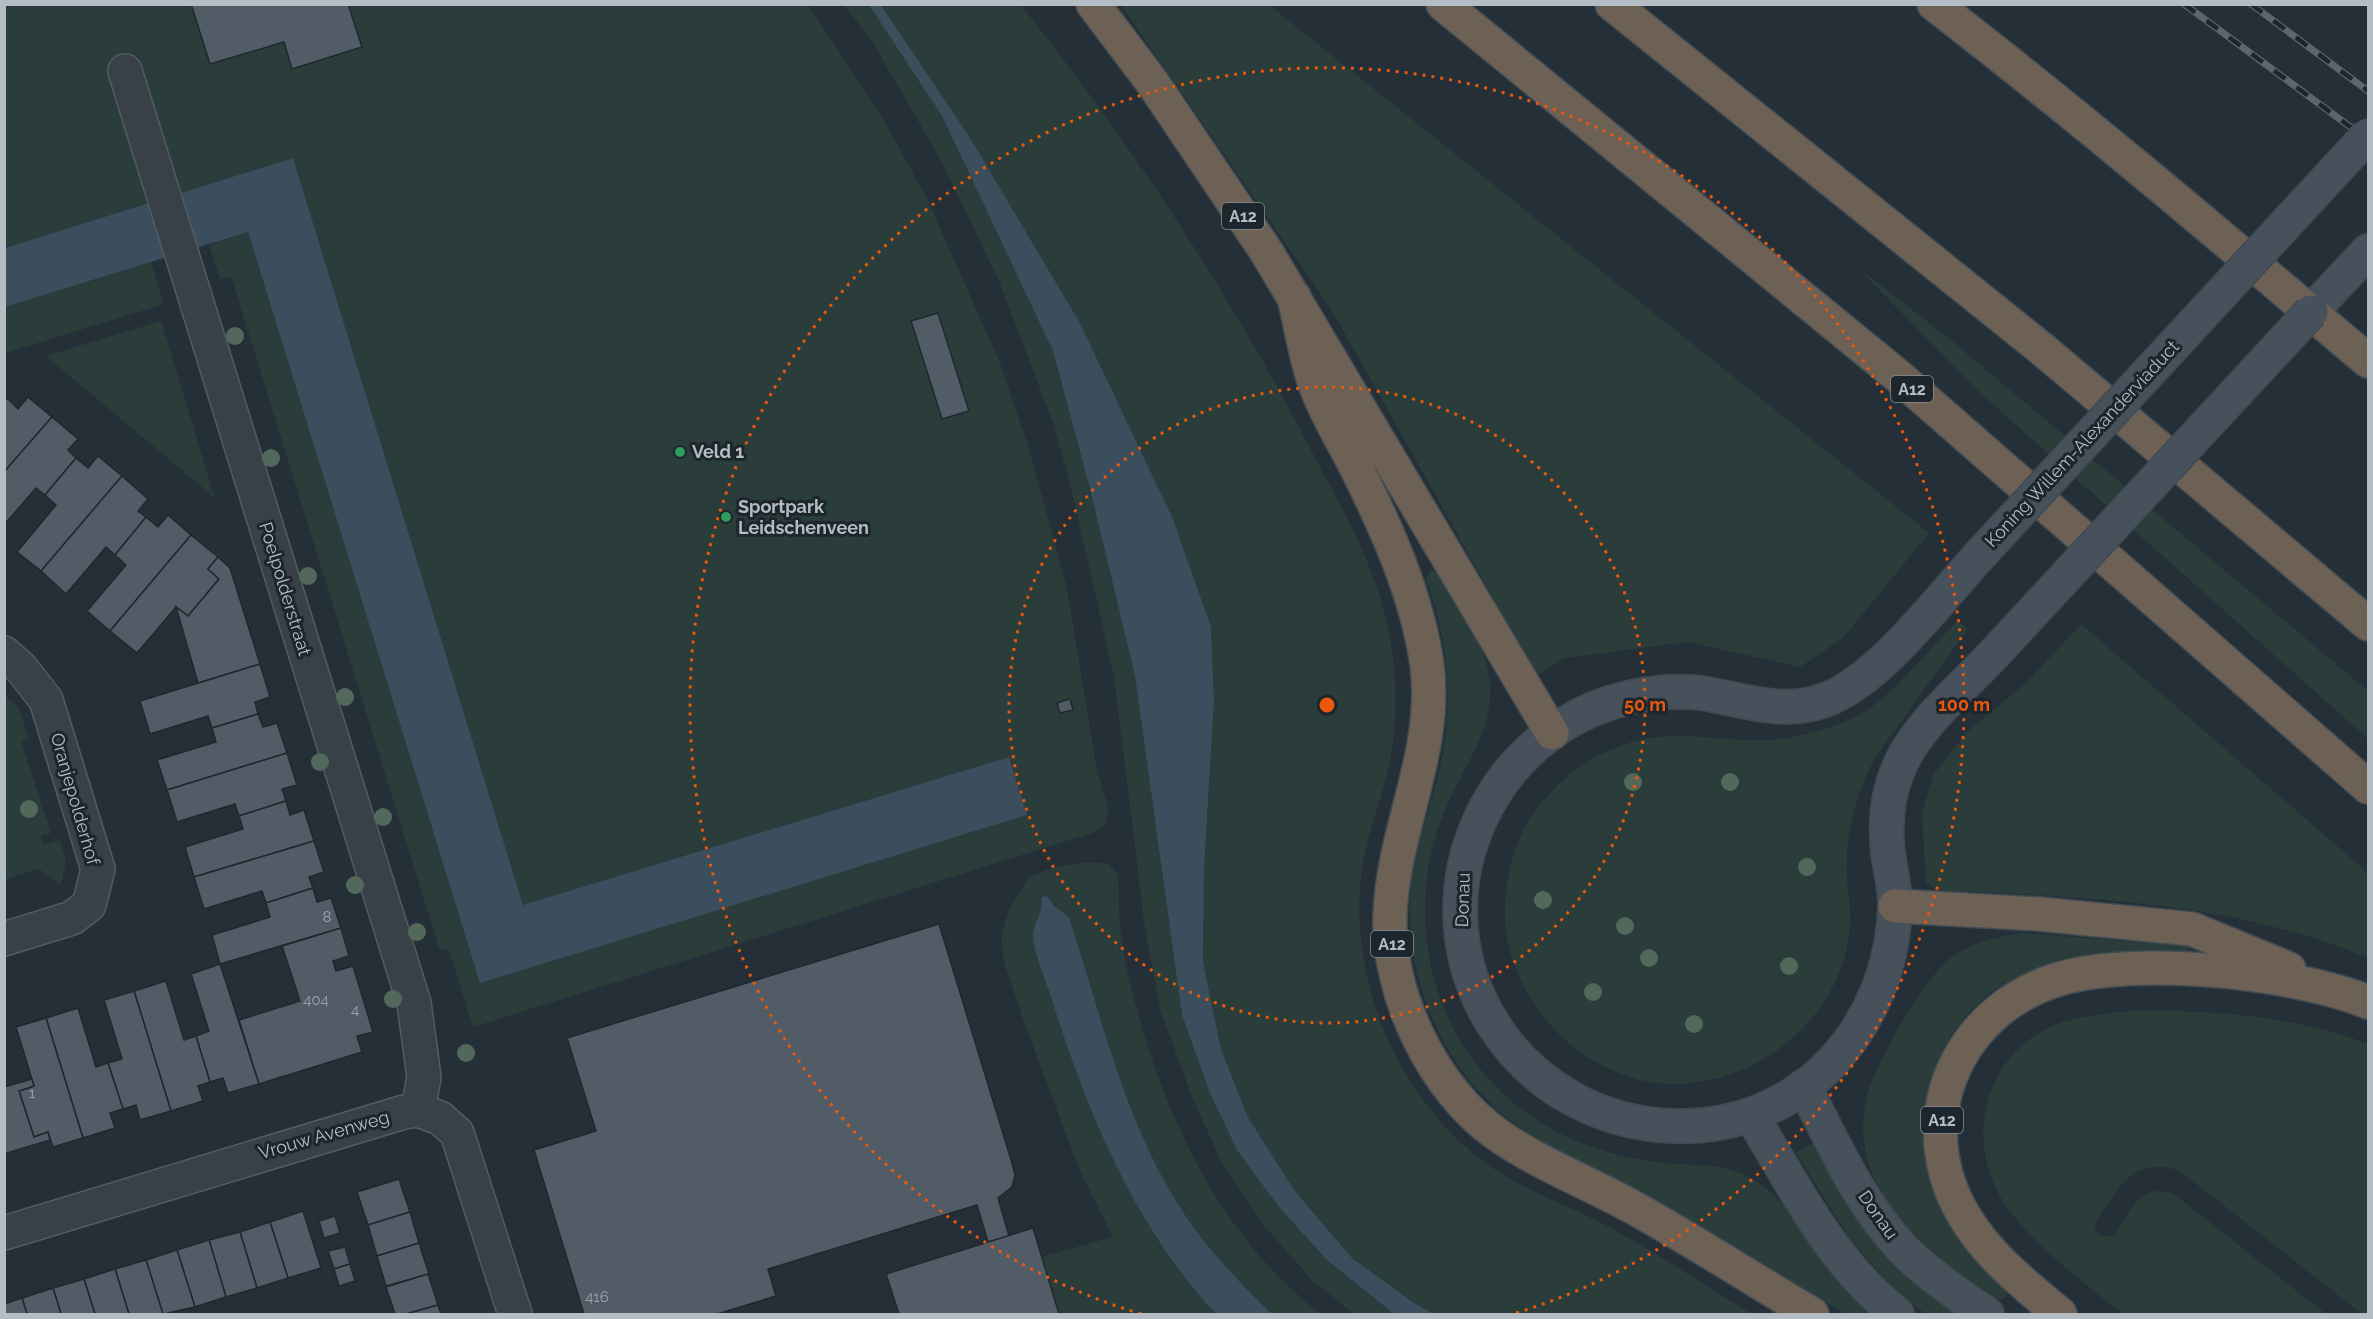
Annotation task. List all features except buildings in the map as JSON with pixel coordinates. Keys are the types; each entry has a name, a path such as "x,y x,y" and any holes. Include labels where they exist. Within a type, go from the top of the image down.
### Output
{"highway":[{"name":"A12","path":"1093,4 1222,182 1294,297 1552,733"},
{"name":"A12","path":"1443,4 1898,376 2368,788"},
{"path":"1612,4 2033,341 2368,624"},
{"path":"1934,4 2033,80 2368,361"},
{"name":"A12","path":"1294,297 1315,384 1364,482 1399,562 1413,601 1424,648 1429,697 1428,729 1415,796 1395,867 1390,918 1399,986 1417,1034 1433,1063 1462,1102 1494,1133 1514,1146 1640,1211 1812,1314"},
{"name":"A12","path":"1895,906 2038,914 2192,929 2368,1002"},
{"name":"A12","path":"2060,1314 2004,1267 1982,1242 1952,1190 1944,1164 1942,1121 1949,1080 1960,1055 1983,1024 2014,998 2033,989 2074,975 2101,970 2181,970 2260,977 2334,992 2368,1002"}],"main road":[{"name":"Koning Willem-Alexanderviaduct","path":"1769,707 1805,706 1825,700 1850,687 1879,664 2368,135"},
{"path":"2311,312 2368,251"},
{"name":"Donau","path":"1769,707 1693,692 1645,694 1590,709 1552,733 1515,765 1495,791 1475,832 1464,865 1460,910 1461,934 1473,985 1485,1011 1513,1052 1547,1083 1570,1098 1609,1116 1658,1126 1684,1127 1729,1122 1752,1115 1804,1086 1845,1050 1869,1013 1889,958 1895,906 1887,831 1892,788 1903,758 1921,733 2311,312"},
{"name":"Donau","path":"1804,1086 1868,1204 1886,1229 1926,1270 1987,1314"},
{"path":"1752,1115 1829,1244 1853,1275 1897,1314"}],"street":[{"name":"Poelpolderstraat","path":"125,71 414,1003 424,1077 418,1110"},
{"name":"Oranjepolderhof","path":"4,653 21,668 46,700 98,869 88,905 72,918 4,939"},
{"name":"Vrouw Avenweg","path":"5,1230 296,1143 418,1110"},
{"path":"418,1110 440,1118 457,1133 515,1314"}],"green space":[{"name":"Sportpark Leidschenveen","path":"5,5 808,5 884,120 928,201 1000,363 1028,445 1067,588 1097,771 1109,810 1105,825 1092,833 473,1027 449,950 439,948 231,276 220,279 209,245 248,232 480,982 1027,815 1009,757 523,905 293,158 5,248"},
{"path":"844,5 869,5 942,116 1053,351 1090,489 1135,676 1182,1015 1209,1091 1237,1150 1328,1261 1394,1314 1354,1314 1314,1282 1263,1225 1222,1163 1192,1097 1161,1012 1145,929 1114,677 1070,483 1053,423 999,281 942,162 872,41"},
{"path":"881,5 1021,5 1102,112 1177,221 1248,335 1352,528 1383,607 1394,663 1396,702 1390,760 1362,869 1359,911 1363,954 1372,995 1386,1036 1406,1074 1430,1109 1458,1140 1491,1167 1519,1184 1626,1236 1752,1314 1434,1314 1414,1303 1352,1258 1294,1190 1248,1117 1221,1049 1203,962 1204,869 1214,701 1211,627 1173,519 1080,323 969,136"},
{"path":"1121,5 1269,5 1929,533 1843,638 1800,667 1688,642 1564,658 1537,676 1331,309"},
{"path":"151,262 164,304 5,353 5,307"},
{"path":"1857,267 1946,336 2368,691 2368,739 1978,391"},
{"path":"161,321 215,498 46,356"},
{"path":"1430,570 1440,574 1471,627 1484,655 1490,684 1490,701 1483,732 1448,803 1435,837 1428,872 1425,909 1427,945 1434,980 1447,1014 1464,1047 1504,1095 1545,1125 1567,1137 1614,1154 1639,1159 1726,1168 1760,1184 1784,1206 1832,1274 1871,1314 1845,1314 1654,1199 1541,1140 1506,1117 1480,1092 1457,1064 1439,1032 1425,998 1415,963 1410,927 1410,890 1416,855 1440,765 1448,709 1443,643 1439,621 1426,580"},
{"path":"1958,620 1968,629 1882,748 1862,786 1848,844 1847,879 1850,917 1847,947 1830,991 1818,1011 1802,1029 1785,1045 1744,1069 1705,1081 1677,1084 1649,1082 1615,1071 1595,1062 1561,1036 1547,1021 1523,984 1509,949 1505,918 1509,872 1518,842 1530,818 1553,789 1587,762 1602,754 1651,738 1686,736 1747,740 1778,739 1810,733 1851,719 1879,702"},
{"path":"2081,624 2368,873 2368,958 2316,939 2264,924 2210,913 2101,900 1937,890 1926,882 1922,814 1933,775 1969,730 2027,682"},
{"path":"4,695 18,706 29,739 21,741 51,833 41,836 43,845 60,840 66,861 61,885 39,869 5,879"},
{"path":"1089,862 1109,864 1117,875 1123,948 1139,1018 1154,1066 1195,1160 1220,1203 1250,1244 1283,1281 1321,1314 1272,1314 1223,1263 1180,1207 1160,1174 1129,1103 1069,917 1053,905 1048,897 1041,898 1042,907 1033,936 1104,1136 1126,1183 1152,1229 1181,1273 1216,1314 1059,1314 1041,1257 1113,1237 1079,1169 1023,1019 1004,962 1001,935 1009,910 1029,877 1055,867"},
{"path":"2022,933 2189,946 2188,953 2102,954 2040,967 1990,993 1967,1015 1948,1042 1934,1072 1926,1104 1923,1137 1927,1170 1937,1201 1950,1226 1976,1260 2006,1290 2007,1296 2002,1300 1985,1293 1958,1273 1903,1222 1885,1198 1871,1172 1864,1143 1863,1121 1871,1084 1889,1044 1915,1001 1942,966 1953,956 1978,943"},
{"path":"2135,1010 2224,1014 2283,1021 2340,1034 2368,1044 2368,1314 2362,1314 2180,1171 2163,1167 2149,1168 2127,1179 2094,1225 2096,1232 2102,1236 2114,1236 2131,1209 2144,1195 2162,1191 2174,1194 2326,1314 2124,1314 2060,1262 2014,1217 1992,1180 1983,1133 1986,1109 1993,1086 2005,1065 2021,1046 2052,1026 2087,1016"},
{"path":"1816,1142 1897,1266 1923,1290 1959,1314 1926,1314 1900,1295 1852,1242 1796,1153"}],"water":[{"path":"869,5 881,5 969,136 1080,323 1173,519 1211,627 1214,701 1204,869 1203,962 1221,1049 1248,1117 1294,1190 1352,1258 1414,1303 1434,1314 1394,1314 1328,1261 1279,1207 1237,1150 1209,1091 1182,1015 1135,676 1090,489 1053,351 942,116"},
{"path":"293,158 523,905 1009,757 1027,815 480,983 248,232 5,307 5,248"},
{"path":"1043,896 1048,897 1053,905 1069,917 1129,1103 1160,1174 1211,1250 1272,1314 1216,1314 1187,1281 1138,1208 1099,1128 1082,1086 1039,962 1033,932"}],"railway":[{"path":"2184,4 2368,140"},
{"path":"2251,4 2368,91"}],"place":[{"name":"Veld 1","path":"680,452"},
{"name":"Sportpark Leidschenveen","path":"726,517"}]}
